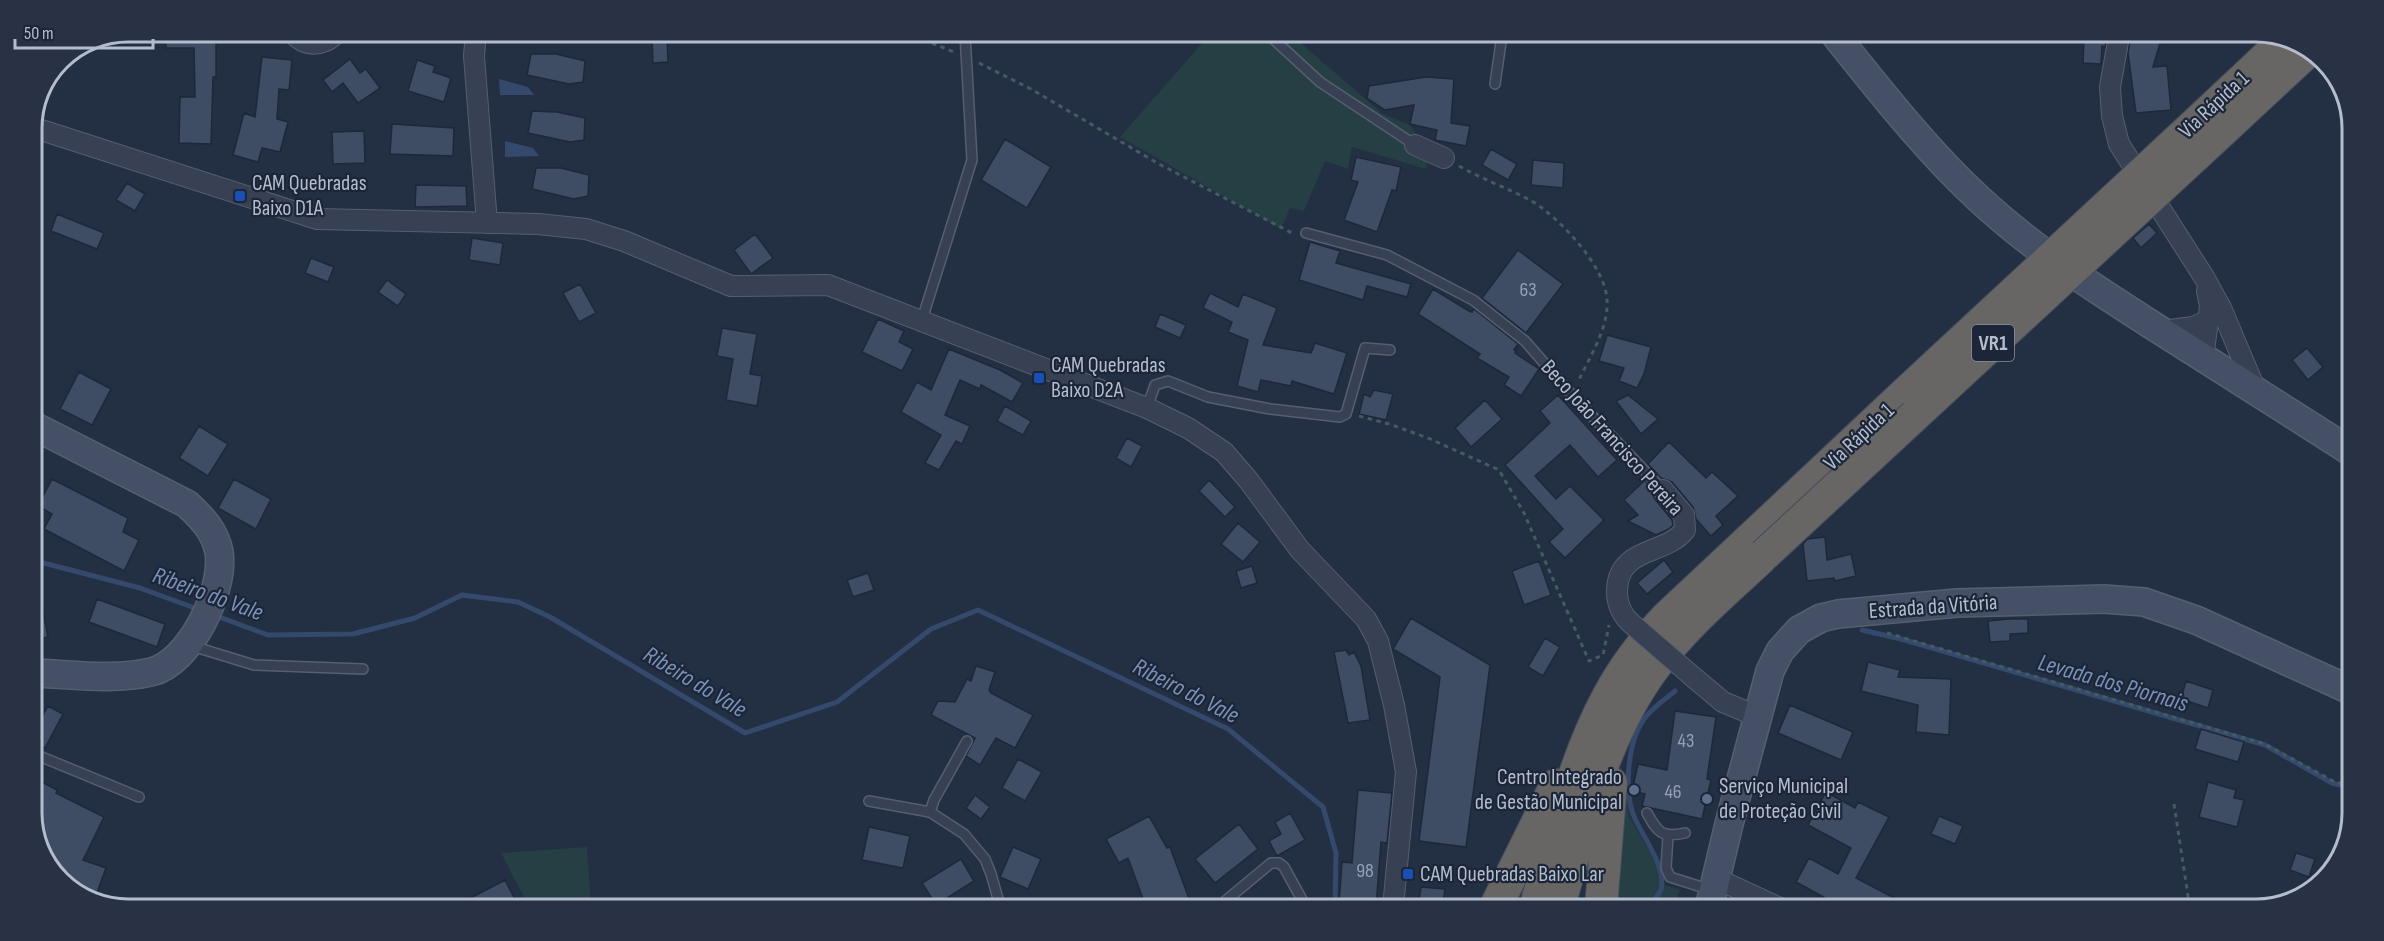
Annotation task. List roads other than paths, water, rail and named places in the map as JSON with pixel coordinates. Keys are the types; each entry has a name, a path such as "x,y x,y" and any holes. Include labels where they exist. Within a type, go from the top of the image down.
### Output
{"highway":[{"name":"Via Rápida 1","path":"2214,122 2280,46"},
{"name":"Via Rápida 1","path":"1538,899 1575,776 1609,720 1641,687 1670,647 1757,547 2214,122 2302,56"},
{"name":"Via Rápida 1","path":"1561,899 1597,784 1609,720"},
{"path":"1499,899 1563,771 1609,720"},
{"path":"1602,899 1612,762 1609,720"}],"main road":[{"path":"1841,42 1935,153 1979,199 2028,241 2101,293 2342,447"},
{"path":"42,430 186,504 207,524 214,535 219,552 220,573 211,605 187,645 172,663 152,672 122,676 42,673"},
{"name":"Estrada da Vitória","path":"1712,892 1770,670 1780,651 1799,630 1821,618 1838,614 1957,603 2104,599 2144,602 2196,620 2342,686"}],"street":[{"path":"308,42 316,44 324,42"},
{"path":"475,42 474,56 487,223"},
{"path":"2118,42 2110,87 2112,116 2119,144 2204,277 2221,308 2256,391"},
{"path":"42,130 317,219 538,224 586,229 624,241 731,286 828,285 1146,408 1188,428 1224,452 1249,481 1300,550 1366,619 1378,642 1394,705 1406,772 1394,899"},
{"path":"1415,145 1444,158"},
{"path":"2203,358 2211,306 2204,277"},
{"path":"2163,331 2193,327 2209,320"},
{"name":"Beco João Francisco Pereira","path":"1663,490 1684,515 1684,530 1674,541 1636,556 1622,571 1617,584 1619,607 1633,625 1723,702 1759,717"},
{"path":"1712,892 1742,899"}],"lane":[{"path":"921,322 972,160 965,42"},
{"path":"1277,42 1320,82 1415,145"},
{"path":"1495,84 1502,42"},
{"name":"Beco João Francisco Pereira","path":"1306,233 1387,255 1473,300 1525,341 1572,395 1663,490"},
{"path":"1146,408 1155,385 1168,381 1208,398 1270,409 1340,417 1346,414 1365,348 1390,350"},
{"path":"187,645 254,665 363,669"},
{"path":"930,812 934,800 967,741"},
{"path":"42,757 139,797"},
{"path":"869,801 930,812 964,834 978,849 991,874 998,899"},
{"path":"1647,813 1660,832 1668,836 1685,833"},
{"path":"1668,836 1666,868 1670,877 1712,892"},
{"path":"1228,899 1271,863 1279,862 1302,899"}],"water":[{"path":"499,79 528,87 534,95 500,95"},
{"path":"505,141 533,148 539,156 505,157"}],"waterway":[{"name":"Ribeiro do Vale","path":"42,563 140,588 200,610"},
{"name":"Ribeiro do Vale","path":"214,615 268,635 353,634 415,618 462,595 518,602 550,617 745,733 837,702 931,629 978,610 1228,729 1323,807 1336,853 1335,899"},
{"name":"Levada dos Piornais","path":"1862,630 1901,639 2265,745 2332,783 2342,786"},
{"name":"Levada dos Piornais","path":"1655,899 1662,885 1661,876 1649,844 1632,810 1628,784 1629,769 1638,729 1654,708 1675,691"}],"place":[{"name":"CAM Quebradas Baixo D1A","path":"240,196"},
{"name":"CAM Quebradas Baixo D2A","path":"1039,378"},
{"name":"Centro Integrado de Gestão Municipal","path":"1634,790"},
{"name":"Serviço Municipal de Proteção Civil","path":"1707,799"},
{"name":"CAM Quebradas Baixo Lar","path":"1408,874"}]}
